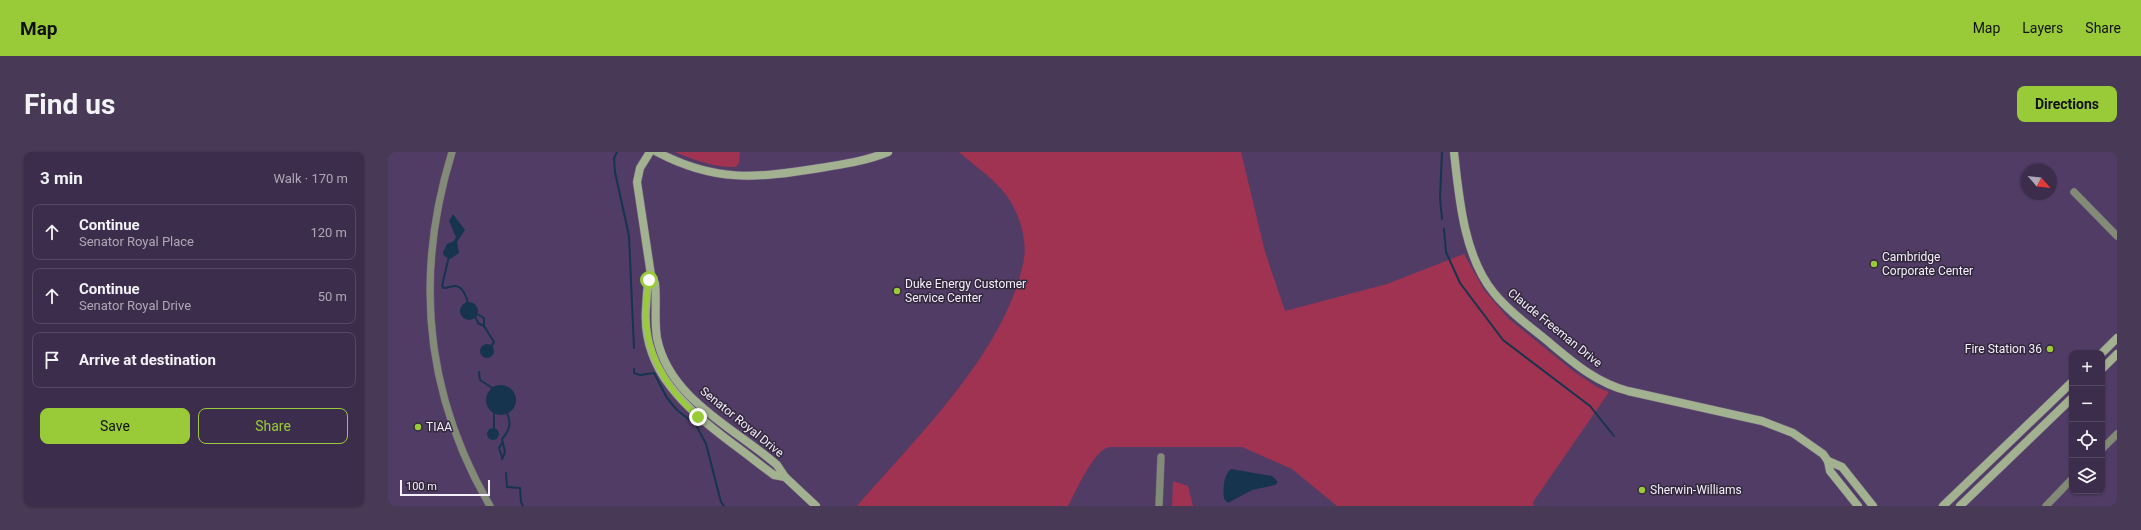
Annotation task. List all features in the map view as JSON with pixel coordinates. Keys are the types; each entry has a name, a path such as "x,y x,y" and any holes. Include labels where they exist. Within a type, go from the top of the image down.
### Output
{"street":[{"path":"452,152 440,193 433,234 429,286 431,324 441,387 454,432 471,471 490,506"},
{"name":"Senator Royal Drive","path":"650,152 640,168 638,182 651,275 655,283 656,328 659,344 669,367 682,387 706,410 777,465 785,477 816,506"},
{"path":"657,152 700,170 717,174 748,177 858,162 888,152"},
{"name":"Claude Freeman Drive","path":"1454,152 1466,236 1478,268 1490,287 1506,306 1592,376 1622,389 1749,418 1785,429 1809,442 1828,461 1842,467 1873,506"},
{"path":"2074,192 2117,236"},
{"name":"Senator Royal Drive","path":"651,275 647,287 647,334 652,353 670,386 681,401 698,417 774,475 785,477"},
{"path":"2105,350 2117,338"},
{"path":"2105,366 2117,354"},
{"path":"1943,506 2069,385"},
{"path":"1960,506 2069,401"},
{"path":"2105,446 2117,434"},
{"path":"1159,506 1161,457"},
{"name":"Claude Freeman Drive","path":"1828,461 1830,471 1858,506"},
{"path":"2046,506 2069,482"}],"shaded area":[{"path":"675,152 740,152 739,163 736,167 728,167 697,161"},
{"path":"959,152 1241,152 1265,252 1285,311 1387,284 1464,254 1484,290 1508,318 1573,371 1597,387 1609,392 1533,502 1534,506 1337,506 1292,469 1242,447 1109,447 1103,450 1091,464 1068,506 857,506 930,423 978,362 997,330 1013,297 1023,264 1025,248 1023,232 1018,216 1011,202 994,182"},
{"path":"1173,481 1188,486 1193,506 1172,506"}],"water":[{"path":"453,214 465,230 457,242 459,253 450,259 444,256 443,252 447,244 454,241 456,237 449,221"},
{"path":"469,302 475,305 478,311 475,317 469,320 463,317 460,311 463,305"},
{"path":"484,344 490,344 494,348 494,354 490,358 484,358 480,354 480,348"},
{"path":"501,385 507,386 515,394 515,406 507,414 501,415 495,414 487,406 486,400 487,394 495,386"},
{"path":"491,428 495,428 499,434 495,440 491,440 487,436 487,432"},
{"path":"1231,469 1272,476 1278,482 1275,485 1252,490 1228,503 1224,499 1224,487 1226,475"}],"waterway":[{"path":"617,152 614,158 615,172 629,236 634,348"},
{"path":"1442,152 1440,198 1442,219"},
{"path":"1444,229 1446,252 1460,283 1503,340 1590,406 1614,436"},
{"path":"449,256 442,286 444,288 455,286 460,288 466,296 468,304"},
{"path":"477,314 484,318 484,326 494,342 491,347"},
{"path":"475,316 478,323 484,326"},
{"path":"634,369 634,373 640,375 654,373 667,398 677,410 696,425 706,444 721,502 724,506"},
{"path":"479,372 480,380 494,389"},
{"path":"502,459 505,452 502,439 509,426 509,419 506,411"},
{"path":"494,413 494,428"},
{"path":"502,443 499,448 502,457"},
{"path":"506,473 507,487 520,488 521,502 523,506"}],"place":[{"name":"Cambridge Corporate Center","path":"1874,264"},
{"name":"Duke Energy Customer Service Center","path":"897,291"},
{"name":"Fire Station 36","path":"2050,349"},
{"name":"TIAA","path":"418,427"},
{"name":"Sherwin-Williams","path":"1642,490"}],"route":[{"path":"649,280 647,287 646,326 648,341 652,353 672,389 685,406 698,417"}]}
